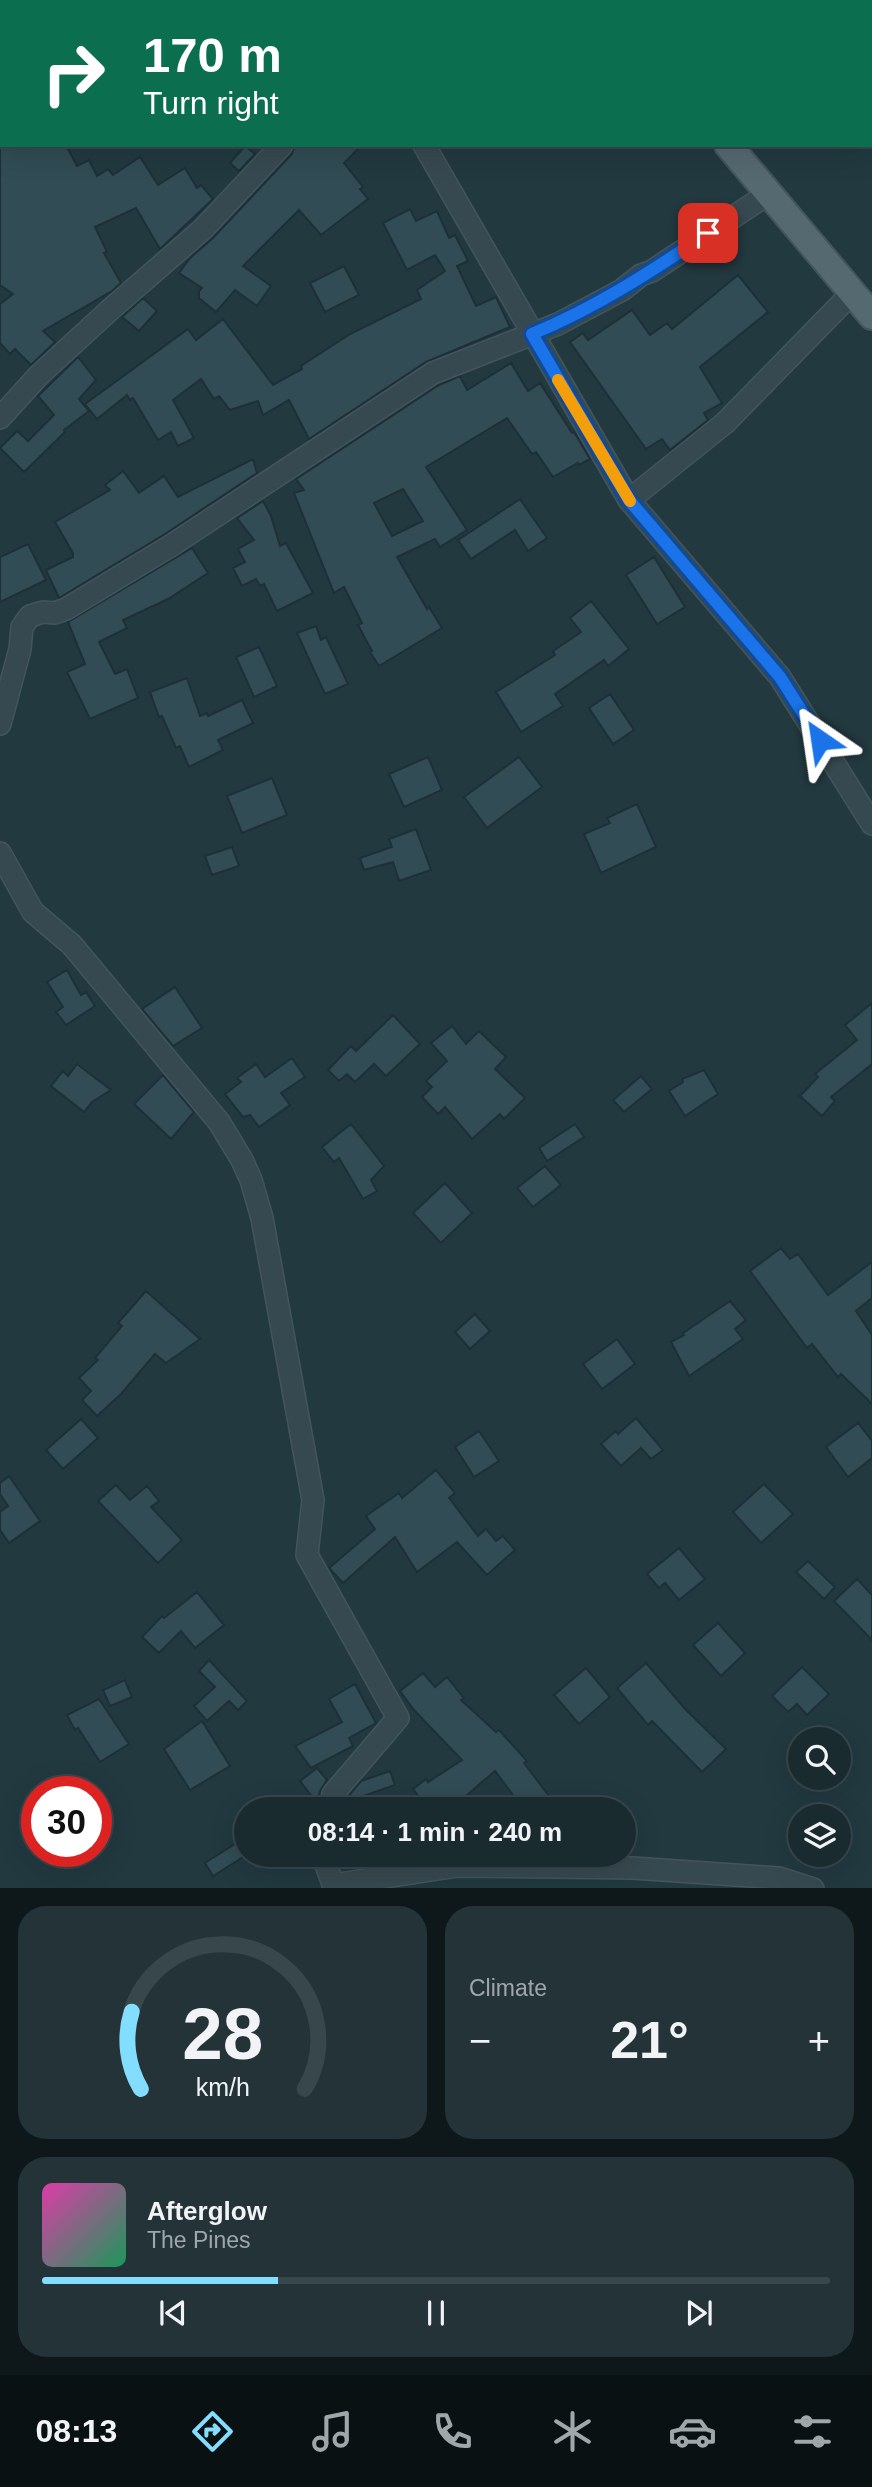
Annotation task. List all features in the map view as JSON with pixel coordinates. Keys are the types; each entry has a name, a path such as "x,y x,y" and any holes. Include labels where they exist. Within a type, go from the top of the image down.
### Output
{"main road":[{"path":"730,147 872,316"}],"street":[{"path":"0,418 39,374 203,229 280,147"},
{"path":"425,147 629,500 780,677 872,824"},
{"path":"0,724 22,627 30,616 66,609 172,545 433,373 558,324 622,290 768,194"},
{"path":"629,500 725,423 852,293"},
{"path":"0,853 33,912 72,945 219,1122 251,1180 262,1219 313,1500 307,1555 398,1718 332,1797"},
{"path":"327,1867 334,1886 457,1866 633,1868 779,1878 813,1888"}],"building":[{"path":"0,147 67,147 77,166 89,160 97,176 108,169 113,175 140,157 158,185 185,168 197,188 201,185 213,199 160,249 136,208 95,227 107,252 104,253 121,283 43,331 55,342 31,365 15,349 10,354 0,343 0,304 13,294 0,285"},
{"path":"244,147 255,154 239,171 230,163"},
{"path":"294,147 360,147 344,163 363,187 360,189 368,199 321,235 299,210 243,266 271,286 257,306 235,290 216,312 199,298 202,288 179,273 190,258 213,238 292,154"},
{"path":"410,209 416,221 437,211 449,238 455,235 468,261 457,266 476,306 496,297 510,327 426,362 309,439 289,400 263,415 258,401 230,410 219,396 214,399 201,379 173,400 194,438 178,446 171,432 158,440 133,398 130,400 127,395 97,419 85,404 188,329 196,340 223,319 273,385 302,369 301,366 350,334 421,299 417,290 445,271 435,255 407,270 383,223"},
{"path":"344,266 359,295 325,312 310,283"},
{"path":"738,275 768,312 700,367 722,403 704,413 708,420 670,450 662,439 646,449 570,342 583,333 588,340 632,310 650,335 667,323 672,329"},
{"path":"143,298 157,311 139,331 122,317"},
{"path":"78,357 96,380 79,399 89,411 64,430 65,432 24,472 0,448 17,431 28,441 54,415 38,396"},
{"path":"511,363 528,391 540,383 590,459 553,477 536,452 532,454 507,418 426,467 467,530 440,547 435,539 397,557 427,609 429,607 442,628 379,666 358,625 362,623 344,587 334,593 294,493 304,490 296,479 439,385 460,376 467,390","holes":["403,489 423,521 392,536 374,503"]},
{"path":"253,459 257,473 165,534 59,598 46,570 73,557 73,553 55,522 110,490 105,485 123,471 139,493 164,476 178,497"},
{"path":"520,499 547,538 528,551 515,530 471,559 458,540"},
{"path":"263,501 271,516 280,546 286,543 313,593 277,611 264,584 260,586 256,579 242,586 233,568 245,562 238,549 254,540 237,518"},
{"path":"28,544 46,580 0,602 0,557"},
{"path":"192,548 208,573 168,599 123,620 127,628 99,642 115,674 127,669 138,698 90,719 67,672 85,664 68,622"},
{"path":"654,557 685,607 657,624 626,575"},
{"path":"591,601 629,649 608,666 604,660 555,694 563,706 521,732 496,692 555,655 553,651 581,632 570,618"},
{"path":"316,626 321,640 326,637 348,684 325,694 297,633"},
{"path":"259,647 277,686 254,697 236,657"},
{"path":"187,678 200,716 207,713 208,716 242,700 253,723 218,740 223,750 189,767 180,746 176,748 162,716 159,717 150,692"},
{"path":"610,694 634,730 613,744 589,708"},
{"path":"428,757 442,790 404,807 389,774"},
{"path":"519,757 542,787 487,828 464,797"},
{"path":"272,778 287,815 242,833 227,796"},
{"path":"637,804 656,847 601,873 584,834 610,823 607,818"},
{"path":"416,829 431,870 399,881 393,862 364,870 360,858 392,847 389,839"},
{"path":"232,847 239,866 212,875 205,856"},
{"path":"67,970 81,995 86,992 95,1006 66,1025 56,1012 63,1007 47,982"},
{"path":"175,987 202,1028 173,1046 142,1009"},
{"path":"872,1003 872,1064 831,1097 835,1101 822,1116 800,1096 818,1077 815,1074 857,1040 845,1025"},
{"path":"393,1015 420,1044 386,1076 374,1064 355,1082 347,1074 339,1081 328,1070 351,1046 356,1051"},
{"path":"452,1026 466,1044 479,1031 506,1057 495,1069 525,1098 504,1119 500,1114 472,1139 445,1107 438,1114 422,1097 432,1087 426,1081 447,1061 431,1043"},
{"path":"292,1058 305,1077 281,1093 290,1105 259,1127 250,1115 243,1117 225,1094 241,1082 237,1078 256,1064 265,1077"},
{"path":"77,1064 111,1090 92,1102 84,1112 51,1086 63,1071 68,1076"},
{"path":"704,1070 718,1094 685,1116 669,1091 683,1082 682,1079"},
{"path":"163,1075 194,1112 171,1139 134,1104"},
{"path":"641,1076 652,1089 624,1112 613,1100"},
{"path":"351,1124 384,1166 371,1180 377,1191 363,1199 339,1158 334,1162 322,1147"},
{"path":"575,1124 584,1137 547,1161 539,1148"},
{"path":"545,1166 561,1185 533,1207 517,1188"},
{"path":"445,1183 472,1213 441,1243 413,1213"},
{"path":"781,1248 790,1259 798,1254 828,1295 872,1262 872,1298 856,1311 872,1335 872,1404 841,1374 838,1377 812,1344 807,1348 750,1271"},
{"path":"146,1291 200,1339 166,1363 155,1354 121,1394 97,1416 82,1400 91,1391 79,1378 98,1360 95,1358 122,1326 118,1323"},
{"path":"730,1301 746,1320 735,1329 743,1339 689,1376 671,1342"},
{"path":"475,1314 490,1331 470,1349 455,1332"},
{"path":"617,1339 635,1364 602,1389 583,1364"},
{"path":"636,1418 663,1450 651,1459 641,1448 621,1466 601,1444 616,1431 618,1434"},
{"path":"81,1419 98,1438 63,1469 46,1450"},
{"path":"858,1423 872,1441 872,1458 848,1477 826,1447"},
{"path":"479,1431 499,1461 474,1477 455,1447"},
{"path":"436,1470 455,1493 449,1498 478,1536 486,1529 496,1541 503,1536 515,1550 487,1575 457,1542 417,1572 395,1537 343,1583 329,1568 375,1529 366,1516 399,1493 402,1498"},
{"path":"9,1476 40,1521 9,1543 0,1530 0,1512 8,1506 0,1494 0,1483"},
{"path":"764,1484 793,1514 761,1543 733,1512"},
{"path":"116,1485 130,1500 147,1486 159,1501 151,1507 182,1540 158,1563 98,1501"},
{"path":"679,1548 705,1579 679,1600 665,1583 659,1588 647,1574"},
{"path":"808,1561 835,1587 824,1599 796,1572"},
{"path":"857,1579 872,1595 872,1640 834,1601"},
{"path":"197,1592 224,1625 195,1648 181,1631 159,1653 142,1637 162,1616 164,1618"},
{"path":"718,1623 745,1653 721,1676 693,1645"},
{"path":"209,1660 247,1701 238,1710 229,1701 207,1721 194,1706 215,1687 199,1671"},
{"path":"646,1663 686,1710 726,1749 702,1772 652,1721 648,1725 617,1688"},
{"path":"802,1667 829,1694 807,1715 797,1704 788,1712 772,1696"},
{"path":"586,1668 610,1697 579,1724 554,1695"},
{"path":"423,1673 435,1687 447,1677 464,1698 461,1700 496,1732 499,1730 527,1761 524,1763 549,1796 514,1797 495,1771 467,1795 468,1797 419,1797 413,1789 462,1760 414,1710 400,1691"},
{"path":"125,1680 132,1697 110,1706 103,1690"},
{"path":"355,1684 376,1723 349,1738 353,1746 311,1768 295,1746 342,1722 329,1699"},
{"path":"99,1699 129,1744 100,1762 67,1715"},
{"path":"202,1721 230,1766 190,1790 164,1749"},
{"path":"317,1768 327,1780 318,1797 312,1797 300,1781"},
{"path":"390,1771 395,1785 361,1797 351,1797 350,1794 361,1781"},
{"path":"234,1845 234,1863 213,1876 205,1863"}],"slow traffic":[{"path":"558,380 630,501"}],"route":[{"path":"708,233 622,290 558,324 532,334 629,500 780,677 820,740"}]}
